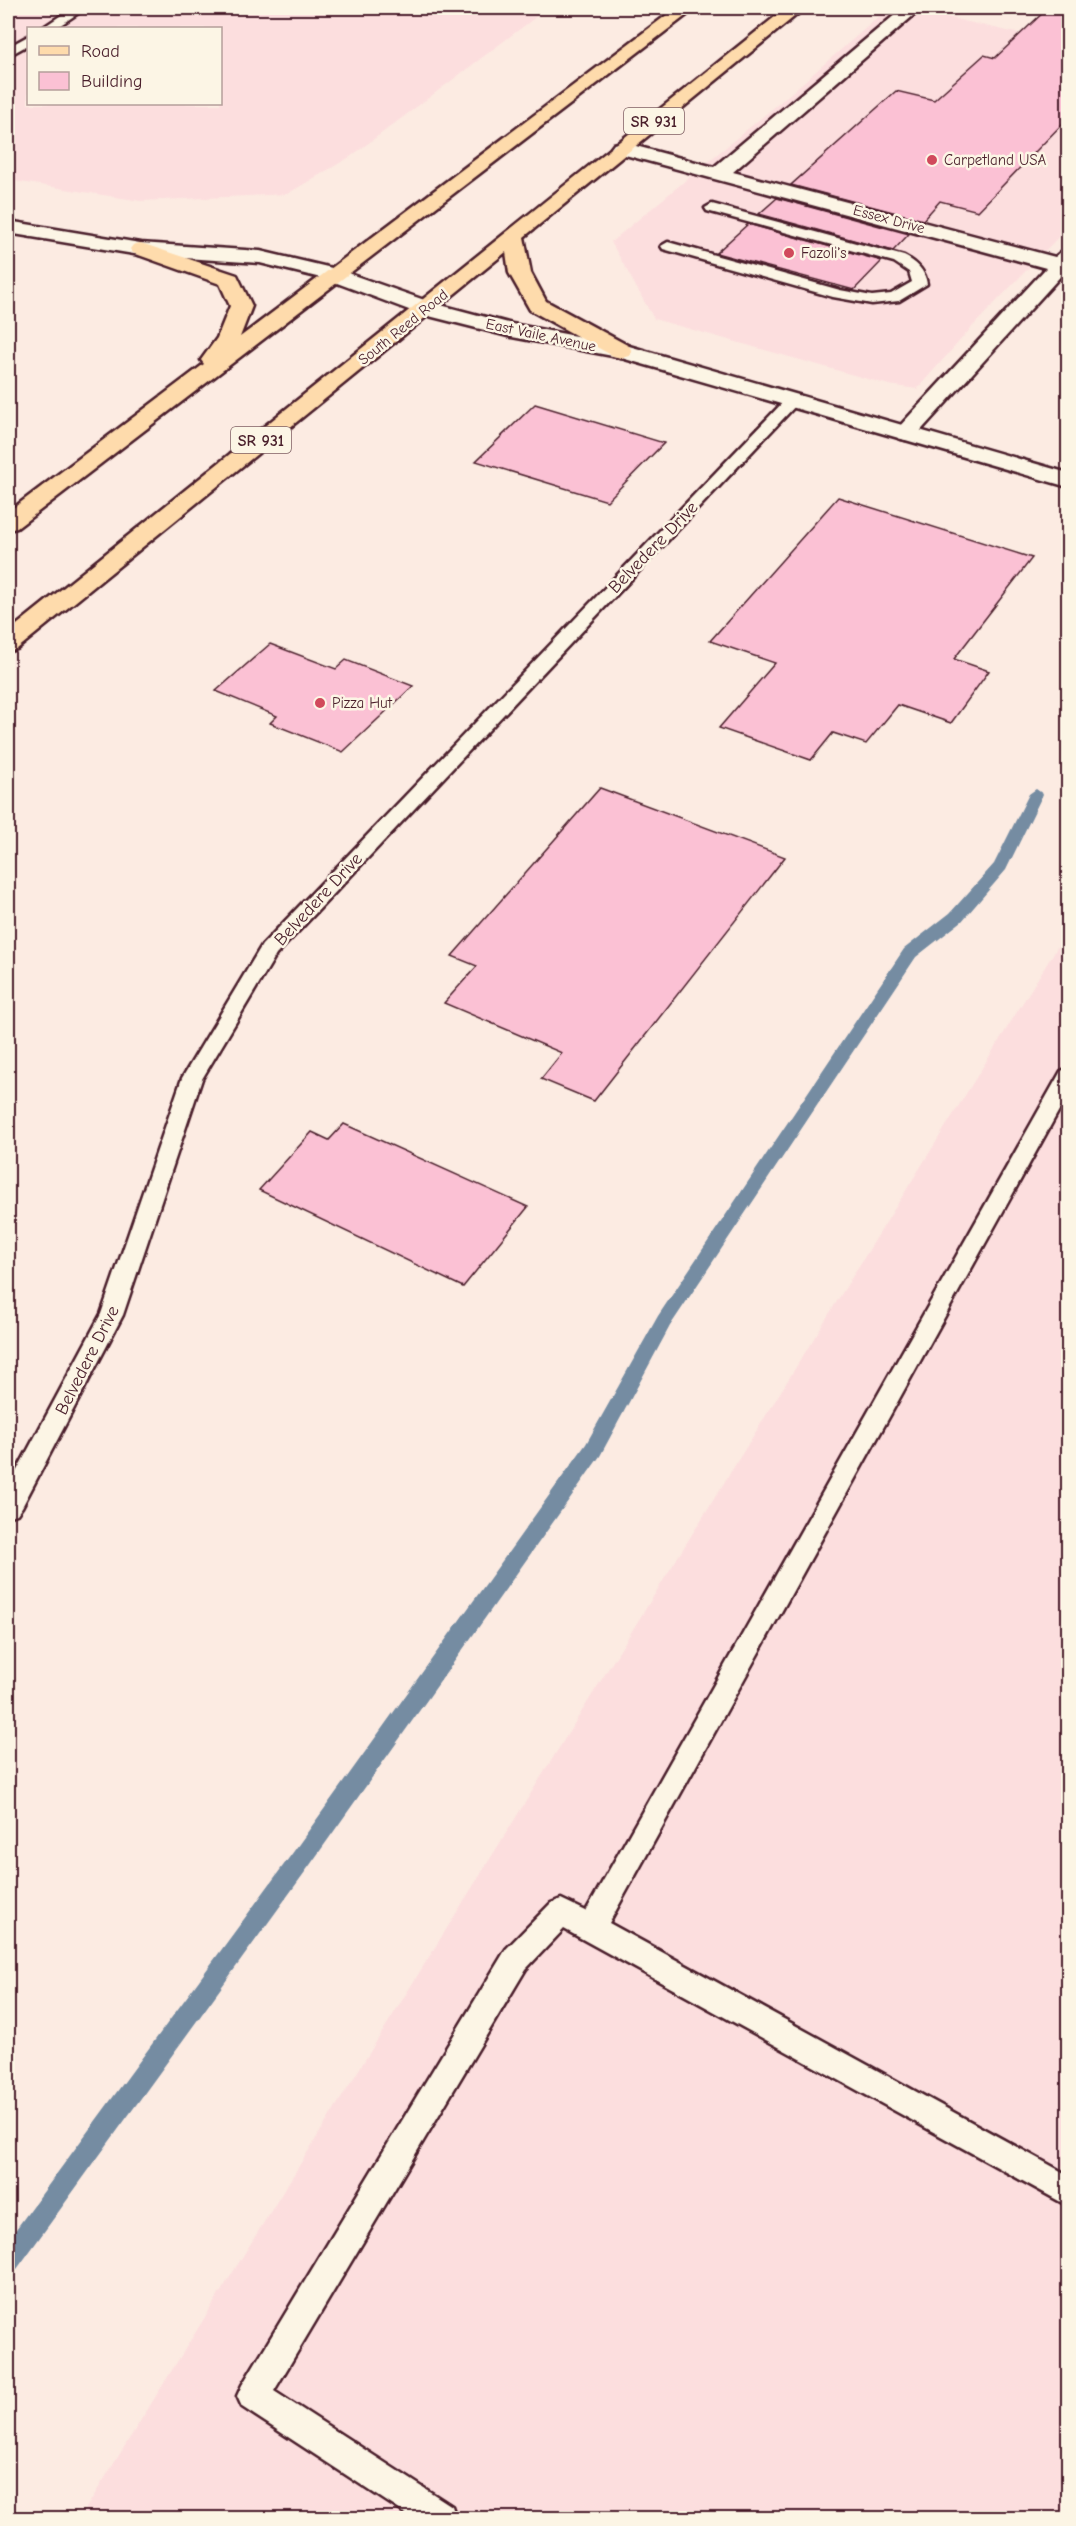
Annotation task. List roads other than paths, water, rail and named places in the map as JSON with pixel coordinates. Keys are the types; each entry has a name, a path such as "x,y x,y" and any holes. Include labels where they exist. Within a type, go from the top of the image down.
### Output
{"main road":[{"path":"8,523 687,8"},
{"name":"South Reed Road","path":"8,644 796,8"},
{"path":"514,237 520,273 538,305 621,351"},
{"path":"140,249 229,280 241,306 228,339 198,378"}],"street":[{"path":"718,174 913,8"},
{"name":"Essex Drive","path":"621,148 1064,260"},
{"name":"East Vaile Avenue","path":"8,227 140,249 260,257 336,274 425,308 512,330 621,351 1068,480"},
{"path":"906,433 1064,260"}],"lane":[{"path":"50,27 80,8"},
{"path":"8,52 27,41"},
{"path":"668,246 838,294 872,300 894,298 921,284 920,275 916,270 899,259 712,208"},
{"name":"Belvedere Drive","path":"8,1507 112,1315 192,1078 269,951 792,400"},
{"path":"591,1928 1068,1076"},
{"path":"440,2518 253,2396 516,1959 561,1912 1068,2191"}],"waterway":[{"path":"8,2260 302,1858 593,1450 664,1321 910,953 956,917 1001,866 1036,794"}],"place":[{"name":"Carpetland USA","path":"932,160"},
{"name":"Fazoli's","path":"789,253"},
{"name":"Pizza Hut","path":"320,703"}]}
